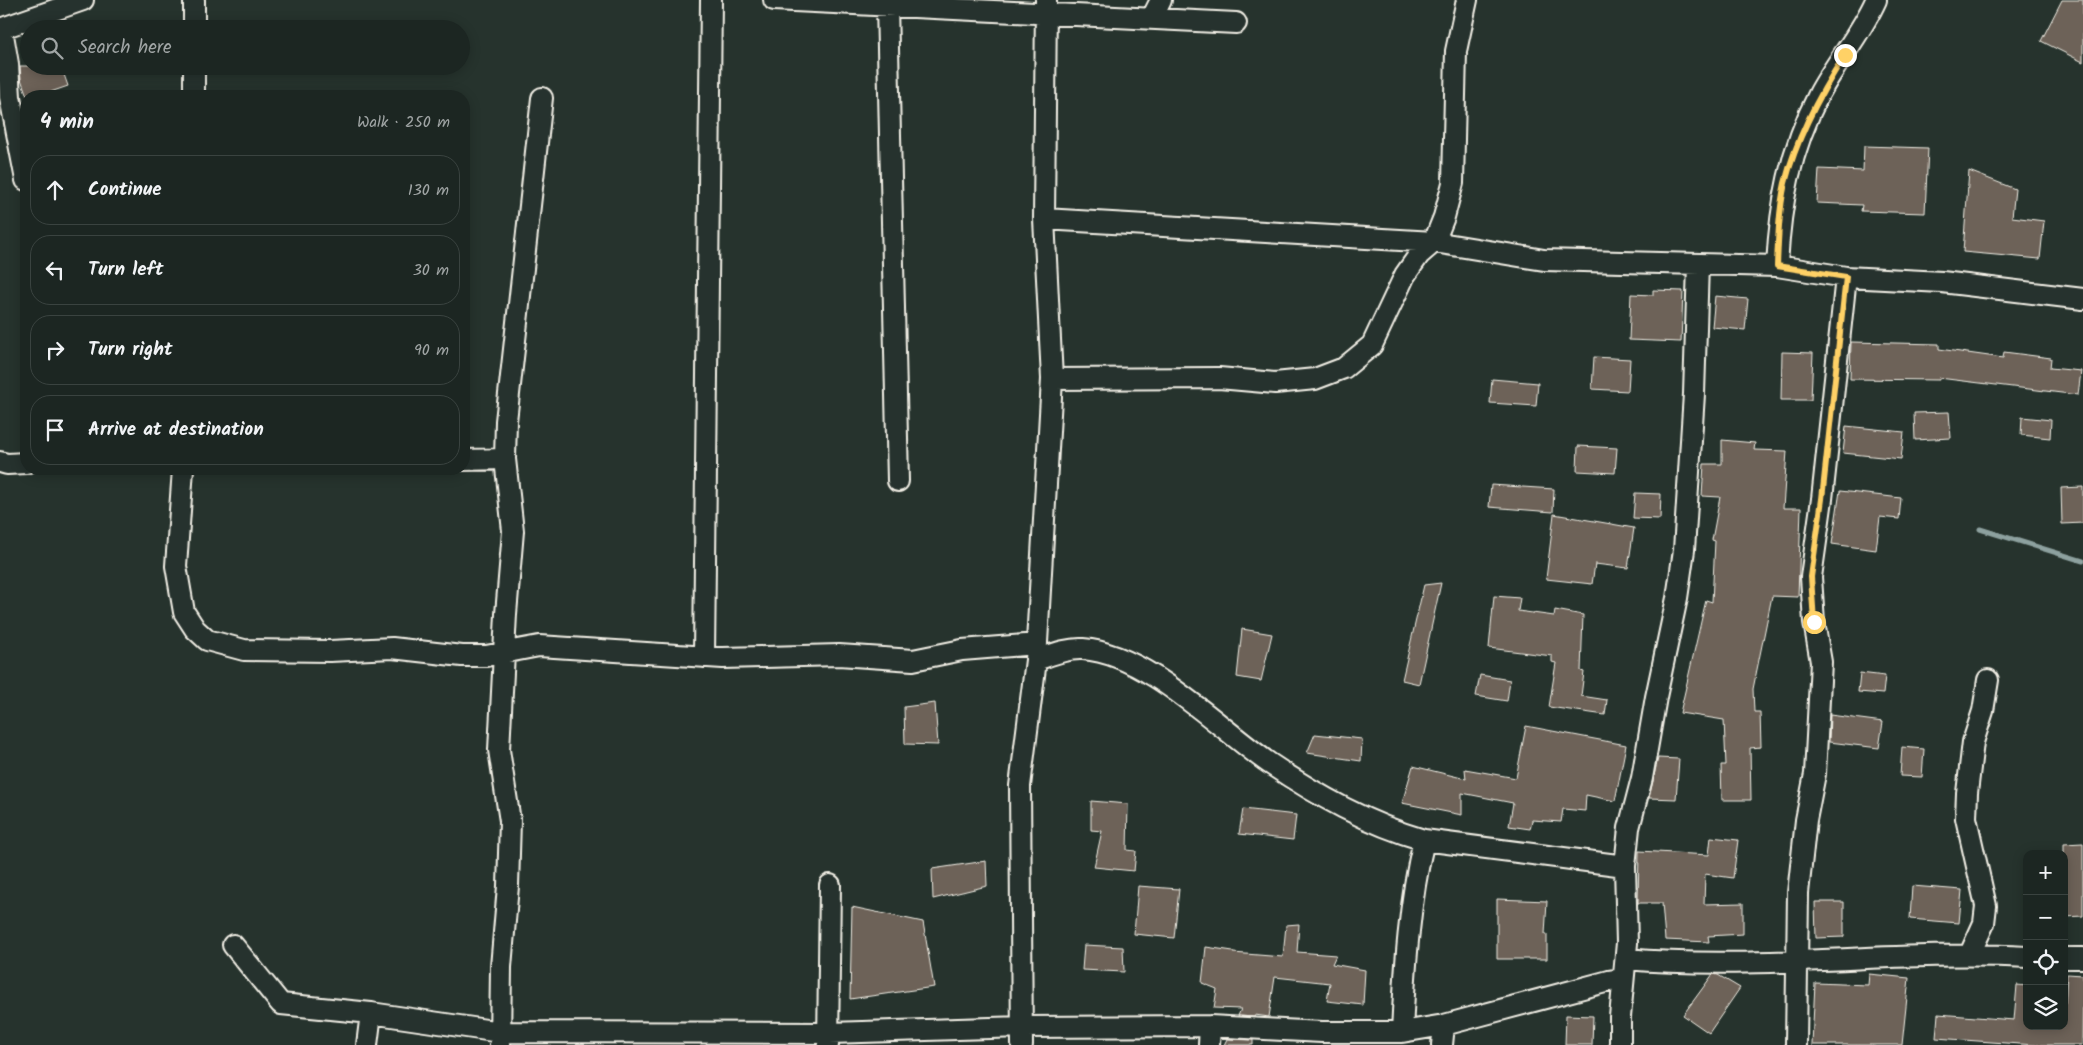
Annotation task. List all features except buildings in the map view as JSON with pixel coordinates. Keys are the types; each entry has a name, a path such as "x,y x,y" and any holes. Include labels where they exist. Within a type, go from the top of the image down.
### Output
{"street":[{"path":"26,20 83,0"},
{"path":"194,0 194,20"},
{"path":"704,657 711,0"},
{"path":"774,0 887,5 1046,6 1152,18 1236,23"},
{"path":"1152,18 1161,0"},
{"path":"1052,379 1219,378 1275,383 1316,379 1344,368 1372,345 1404,275 1419,254 1434,242 1444,217 1453,183 1456,51 1467,0"},
{"path":"1777,266 1779,221 1785,183 1797,144 1819,94 1876,0"},
{"path":"887,5 898,481"},
{"path":"1022,1036 1020,786 1036,652 1052,379 1044,219 1046,6"},
{"path":"20,22 1,29 8,64 10,97 20,149"},
{"path":"194,75 194,90"},
{"path":"500,1038 501,967 508,886 510,822 500,750 506,614 513,531 505,459 506,421 542,98"},
{"path":"1044,219 1434,242 1544,260 1777,266 1846,277 1942,282 2083,299"},
{"path":"1620,1045 1623,980 1626,959 1625,866 1629,828 1642,778 1656,697 1677,598 1684,550 1694,394 1698,264"},
{"path":"1796,1045 1796,962 1803,847 1815,774 1820,662 1814,622 1811,577 1822,499 1846,277"},
{"path":"470,460 505,459"},
{"path":"0,462 7,464 20,463"},
{"path":"182,475 177,537 178,576 184,612 195,629 206,640 244,650 330,651 392,648 462,656 486,656 539,646 704,657 840,655 913,660 962,650 1057,652 1081,649 1101,652 1119,659 1170,686 1270,763 1337,806 1397,832 1424,840 1625,866"},
{"path":"1970,954 1984,923 1986,906 1966,818 1966,793 1973,742 1983,711 1988,680"},
{"path":"1402,1032 1406,969 1416,874 1424,840"},
{"path":"829,1039 830,885"},
{"path":"233,945 281,1004 371,1013 500,1038 829,1039 1209,1036 1322,1039 1402,1032 1443,1035 1609,981 1623,980"},
{"path":"1626,959 1687,962 1796,962 1970,954 2023,957"},
{"path":"2068,958 2083,958"},
{"path":"367,1045 371,1013"}],"waterway":[{"path":"1980,529 2083,561"}],"route":[{"path":"1814,622 1811,577 1822,499 1846,277 1777,266 1779,221 1785,183 1797,144 1819,94 1845,55"}]}
